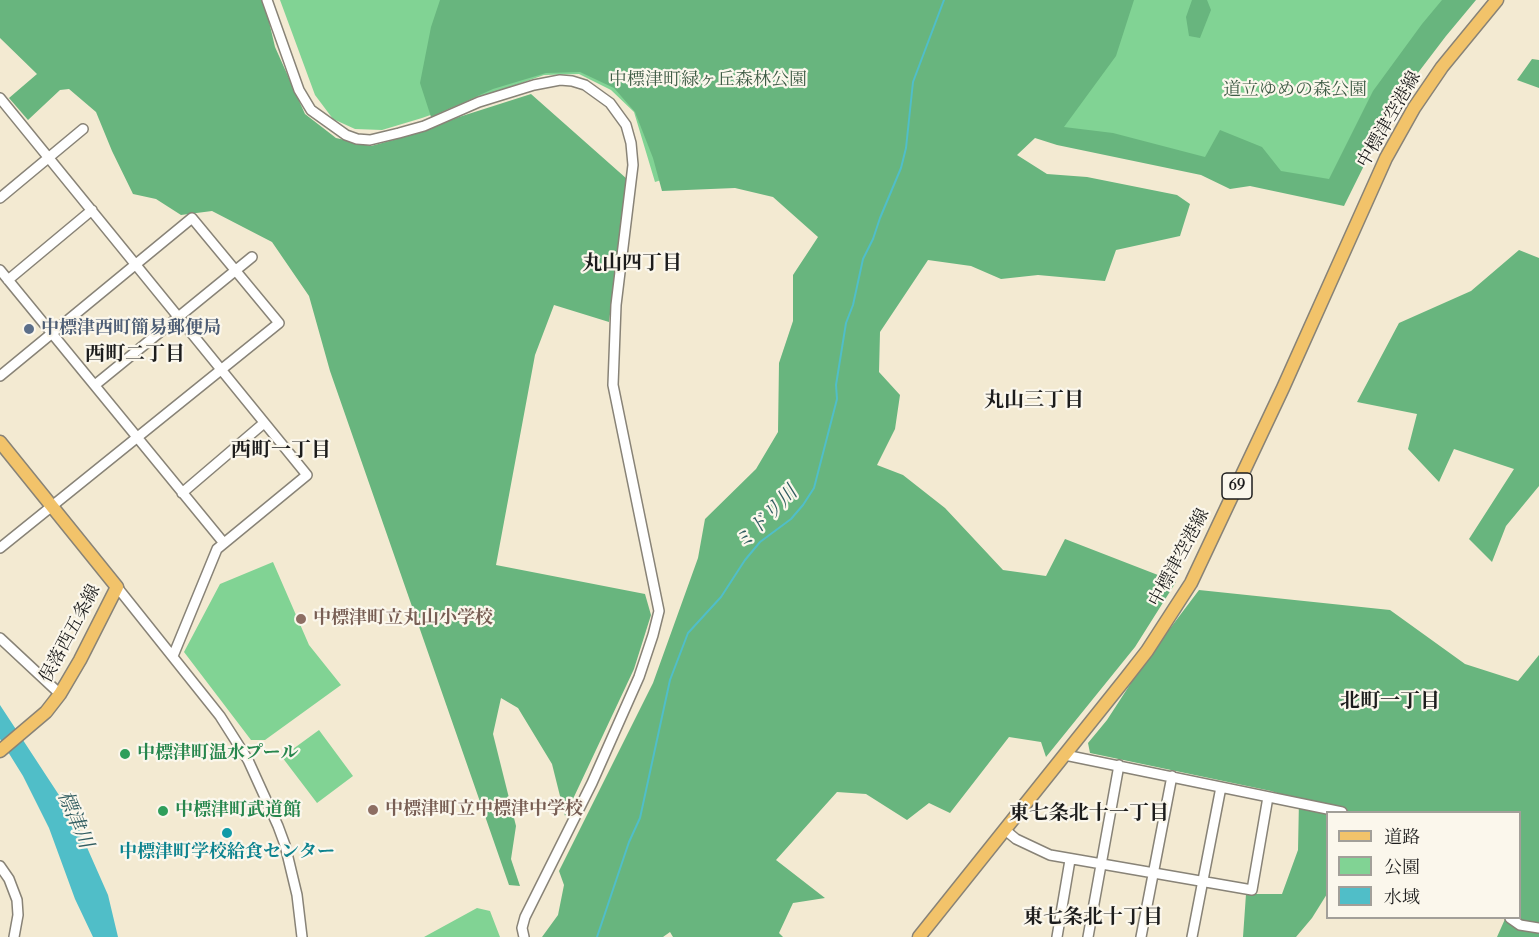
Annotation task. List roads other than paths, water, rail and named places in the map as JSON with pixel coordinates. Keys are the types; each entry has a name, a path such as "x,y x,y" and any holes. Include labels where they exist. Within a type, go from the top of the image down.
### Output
{"main road":[{"name":"中標津空港線","path":"919,937 1147,651 1191,583 1283,388 1386,158 1414,108 1442,67 1497,0"},
{"name":"俣落西五条線","path":"0,442 117,587 60,694 46,712 0,751"}],"street":[{"path":"267,0 299,90 311,110 346,135 370,140 399,134 424,126 479,102 534,85 560,80 585,85 610,103 626,125 632,143 633,165 616,304 613,385 659,611 639,677 592,783 525,917 523,933"},
{"path":"0,98 307,475 217,549 173,656"},
{"path":"0,198 83,129"},
{"path":"8,280 92,210"},
{"path":"0,376 192,218 279,323 0,548"},
{"path":"94,385 252,257"},
{"path":"0,270 223,542"},
{"path":"182,493 264,423"},
{"path":"117,587 220,716 248,760 285,845 297,895 302,937"},
{"path":"0,638 60,694"},
{"path":"1065,755 1333,811"},
{"path":"1088,937 1119,765"},
{"path":"1141,937 1172,776"},
{"path":"1192,937 1221,787"},
{"path":"1004,829 1016,839 1050,855 1070,860 1252,890 1268,797"},
{"path":"1057,937 1070,860"},
{"path":"0,866 9,879 16,900 18,915 14,937"},
{"path":"1511,919 1520,925 1539,928"}],"water":[{"name":"標津川","path":"0,705 74,818 108,895 118,937 93,937 75,899 49,828 23,776 0,739"}],"waterway":[{"name":"ミドリ川","path":"597,937 629,842 640,818 670,680 688,633 721,597 745,560 760,542 791,519 814,488 837,399 836,385 846,323 853,305 863,259 901,168 906,148 913,82 944,0"}],"place":[{"name":"中標津西町簡易郵便局","path":"29,329"},
{"name":"中標津町立丸山小学校","path":"301,619"},
{"name":"中標津町温水プール","path":"125,754"},
{"name":"中標津町立中標津中学校","path":"373,810"},
{"name":"中標津町武道館","path":"163,811"},
{"name":"中標津町学校給食センター","path":"227,833"}],"district":[{"name":"丸山四丁目","path":"632,264"},
{"name":"西町二丁目","path":"135,355"},
{"name":"丸山三丁目","path":"1034,401"},
{"name":"西町一丁目","path":"281,451"},
{"name":"北町一丁目","path":"1390,702"},
{"name":"東七条北十一丁目","path":"1089,814"},
{"name":"東七条北十丁目","path":"1093,918"}],"park label":[{"name":"中標津町緑ヶ丘森林公園","path":"708,81"},
{"name":"道立ゆめの森公園","path":"1295,91"}]}
